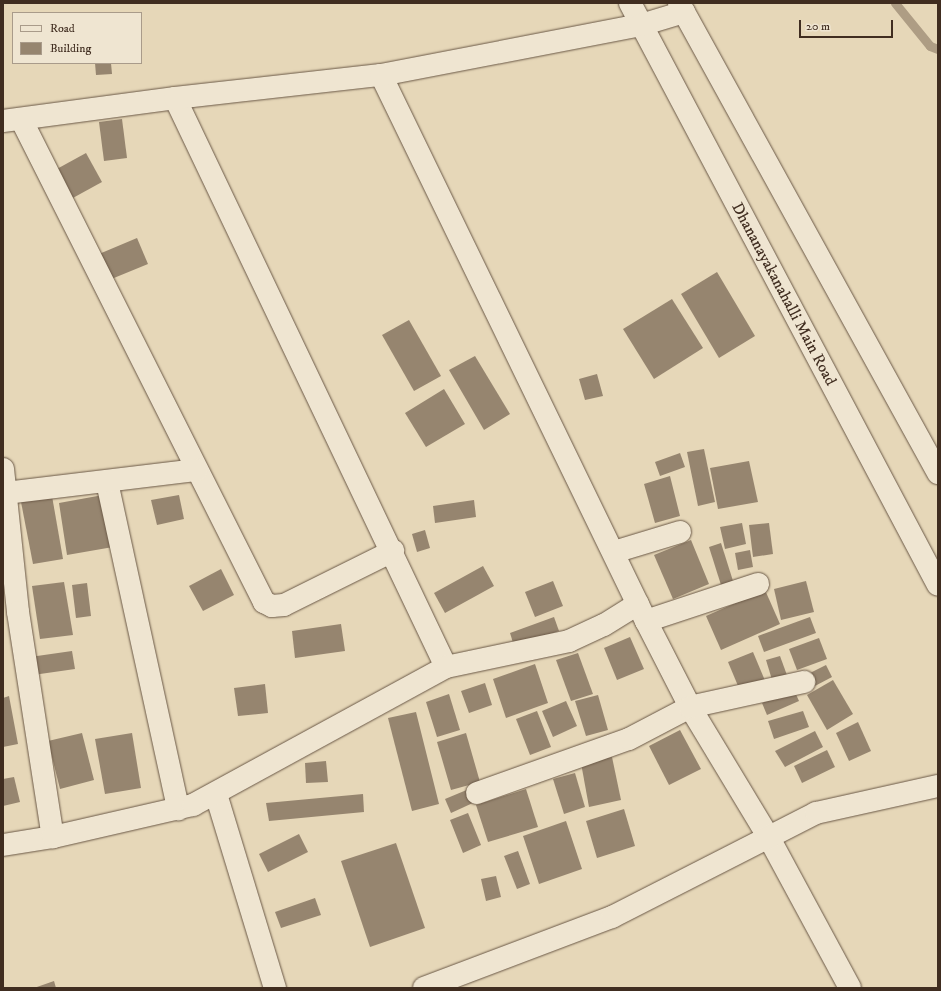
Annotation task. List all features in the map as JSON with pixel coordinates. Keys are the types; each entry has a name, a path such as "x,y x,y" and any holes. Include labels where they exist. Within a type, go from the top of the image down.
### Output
{"street":[{"name":"Dhananayakanahalli Main Road","path":"630,3 938,585"},
{"path":"393,550 284,605 272,606 264,602 197,470 12,120 175,98 381,75 641,25 681,8 938,473"},
{"path":"381,75 614,552 642,613 690,707 769,838 842,985"},
{"path":"175,98 393,550 446,667"},
{"path":"3,469 6,493 10,612 53,837"},
{"path":"6,493 197,470"},
{"path":"107,482 178,809"},
{"path":"614,552 680,532"},
{"path":"3,845 53,837 193,805 216,794 446,667 568,641 604,625 642,613 758,584"},
{"path":"477,793 623,741 690,707 804,682"},
{"path":"424,988 612,917 816,813 938,786"},
{"path":"216,794 276,988"}],"building":[{"path":"95,64 111,64 112,74 96,75"},
{"path":"122,119 127,158 104,161 99,122"},
{"path":"86,153 102,182 71,199 55,170"},
{"path":"137,238 148,264 109,280 99,254"},
{"path":"717,272 755,336 719,358 681,294"},
{"path":"672,299 703,348 654,379 623,329"},
{"path":"409,320 441,376 414,391 382,335"},
{"path":"475,356 510,414 484,430 449,370"},
{"path":"597,374 603,396 585,400 579,379"},
{"path":"444,389 465,424 426,447 405,413"},
{"path":"704,449 715,502 698,506 687,452"},
{"path":"680,453 685,467 660,476 655,462"},
{"path":"749,461 758,502 718,509 710,468"},
{"path":"670,476 680,516 655,523 644,484"},
{"path":"103,495 113,547 67,555 59,503"},
{"path":"179,495 184,519 157,525 151,500"},
{"path":"52,496 63,559 33,564 21,502"},
{"path":"474,500 476,517 435,523 433,506"},
{"path":"742,523 746,544 725,549 720,527"},
{"path":"769,523 773,554 753,557 749,525"},
{"path":"425,530 430,548 417,552 412,534"},
{"path":"691,540 709,584 673,599 654,555"},
{"path":"721,543 733,581 721,585 709,547"},
{"path":"750,550 753,567 738,570 735,553"},
{"path":"483,566 494,586 445,613 434,593"},
{"path":"221,569 234,595 203,611 189,586"},
{"path":"553,581 563,606 535,617 525,592"},
{"path":"806,581 814,612 781,620 774,589"},
{"path":"64,582 73,635 40,639 32,586"},
{"path":"87,583 91,616 76,618 72,585"},
{"path":"765,590 780,624 721,650 706,616"},
{"path":"554,617 559,631 514,646 510,633"},
{"path":"810,617 816,633 764,652 758,636"},
{"path":"341,624 345,651 295,658 292,631"},
{"path":"630,637 644,669 617,680 604,648"},
{"path":"819,638 827,659 797,670 789,649"},
{"path":"72,651 75,669 33,675 30,657"},
{"path":"753,652 766,683 741,693 728,662"},
{"path":"578,653 593,694 571,701 556,660"},
{"path":"780,656 788,678 773,683 766,660"},
{"path":"535,664 548,703 506,718 493,679"},
{"path":"826,665 832,677 813,687 806,675"},
{"path":"833,680 853,714 827,730 807,695"},
{"path":"485,683 492,705 469,713 461,691"},
{"path":"265,684 268,713 238,716 234,688"},
{"path":"794,690 799,701 767,715 762,703"},
{"path":"449,694 460,730 437,737 426,702"},
{"path":"598,695 608,730 586,736 575,701"},
{"path":"9,696 18,744 3,747 3,698"},
{"path":"566,701 577,726 553,737 542,711"},
{"path":"537,711 551,747 530,755 516,719"},
{"path":"803,711 809,727 774,739 768,721"},
{"path":"416,712 439,804 412,811 388,718"},
{"path":"858,722 871,751 849,761 836,733"},
{"path":"680,730 701,769 669,785 649,746"},
{"path":"815,731 823,747 785,767 775,751"},
{"path":"82,733 94,780 60,789 48,741"},
{"path":"132,733 141,788 105,794 95,739"},
{"path":"466,733 480,782 451,790 437,742"},
{"path":"827,750 835,767 802,783 794,766"},
{"path":"612,757 621,800 589,807 581,763"},
{"path":"326,761 328,782 306,783 305,763"},
{"path":"575,773 585,807 564,814 553,779"},
{"path":"14,777 20,802 3,806 3,779"},
{"path":"469,789 475,802 451,813 445,799"},
{"path":"526,789 538,827 488,842 476,805"},
{"path":"363,794 364,812 269,821 266,803"},
{"path":"624,809 635,846 597,858 586,821"},
{"path":"468,813 481,845 463,853 450,820"},
{"path":"566,821 582,869 539,884 523,836"},
{"path":"299,834 308,852 268,872 259,854"},
{"path":"396,843 425,928 370,947 341,861"},
{"path":"518,851 530,884 517,889 504,856"},
{"path":"496,876 501,897 486,901 481,879"},
{"path":"315,898 321,915 281,928 275,912"},
{"path":"54,981 56,988 34,988"}],"waterway":[{"path":"895,3 930,46 938,49"}]}
